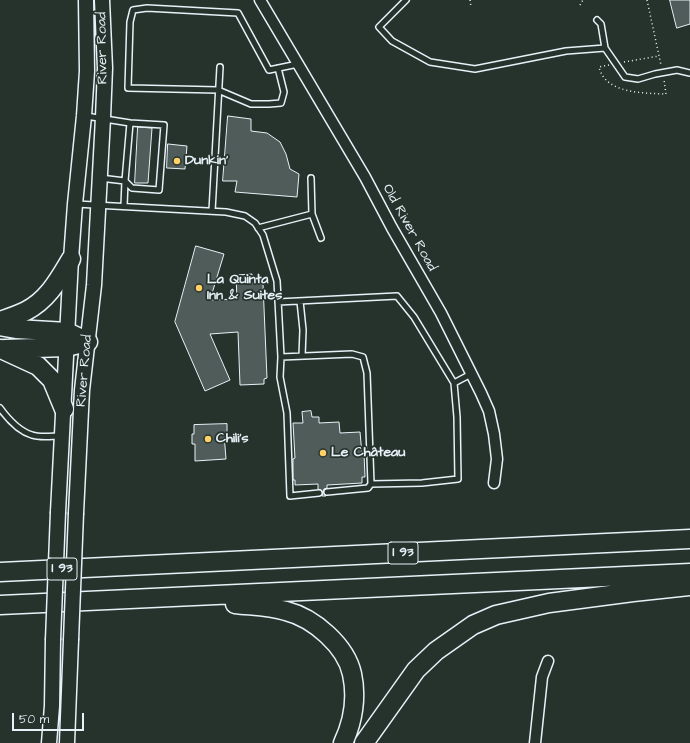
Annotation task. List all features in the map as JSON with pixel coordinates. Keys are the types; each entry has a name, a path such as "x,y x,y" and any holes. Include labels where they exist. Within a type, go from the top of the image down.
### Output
{"highway":[{"path":"0,321 26,311 43,300 57,283 71,259"},
{"path":"0,326 67,340 88,342"},
{"path":"1,349 67,340"},
{"path":"1,349 38,366 52,380 64,409"},
{"name":"I 93","path":"3,571 690,540"},
{"path":"0,605 690,574"},
{"path":"364,743 416,670 436,650 473,625 496,615 549,603 690,586"},
{"path":"180,597 267,607 287,611 305,618 320,629 334,642 344,656 352,673 354,692 353,715 343,743"}],"main road":[{"name":"River Road","path":"49,743 52,706 58,512 71,259 87,71 86,0"},
{"name":"River Road","path":"67,743 82,390 94,285 97,206 103,118 105,68 102,0"}],"street":[{"name":"Old River Road","path":"260,0 365,177 392,228 441,313 489,411 494,434 497,460 494,482"},
{"path":"535,743 542,678 548,660"}],"lane":[{"path":"406,0 379,27 392,41 430,62 475,69 566,51 605,48"},
{"path":"278,68 284,92 281,103 251,104 218,90 128,88 130,22 133,10 147,8 238,14 269,70 278,68 299,64"},
{"path":"597,20 601,24 605,48 625,77 638,79 654,74 677,70 690,73"},
{"path":"212,211 220,67"},
{"path":"84,116 130,123 164,125 159,190 132,188 125,181 99,177"},
{"path":"124,206 130,123"},
{"path":"311,178 312,214 321,238"},
{"path":"75,204 226,212 245,216 255,223 263,235 277,281 281,357 280,376 287,413 290,496 319,493"},
{"path":"258,228 312,214"},
{"path":"278,302 397,296 414,317 454,383 457,417 458,479 422,483 371,484 368,488 327,492"},
{"path":"300,301 303,330 302,356"},
{"path":"281,357 352,354 363,358 367,373 371,484"},
{"path":"454,383 471,374"},
{"path":"0,408 20,429 32,436 62,436"}],"path":[{"path":"470,0 471,7"},
{"path":"580,5 583,0"},
{"path":"647,0 659,56"}],"building":[{"path":"670,0 690,0 690,24 677,28"},
{"path":"228,116 251,119 251,131 267,133 280,142 286,154 290,169 299,174 297,197 235,192 237,181 223,181"},
{"path":"138,127 152,128 148,183 135,183"},
{"path":"168,144 187,146 185,169 167,168"},
{"path":"196,246 224,254 210,300 237,299 236,275 252,274 252,283 263,284 267,378 264,379 264,384 240,385 238,332 210,334 230,380 205,391 175,322"},
{"path":"311,411 312,417 319,417 319,423 339,422 340,433 360,432 362,454 364,454 365,477 362,477 362,483 327,485 327,488 324,489 323,492 318,489 318,484 295,485 295,480 293,480 293,459 295,458 293,423 303,423 302,412"},
{"name":"Chili's","path":"227,424 227,434 224,434 226,459 195,461 195,444 192,444 194,425"}],"place":[{"name":"Dunkin'","path":"177,161"},
{"name":"La Quinta Inn & Suites","path":"199,288"},
{"name":"Chili's","path":"208,439"},
{"name":"Le Château","path":"323,453"}]}
